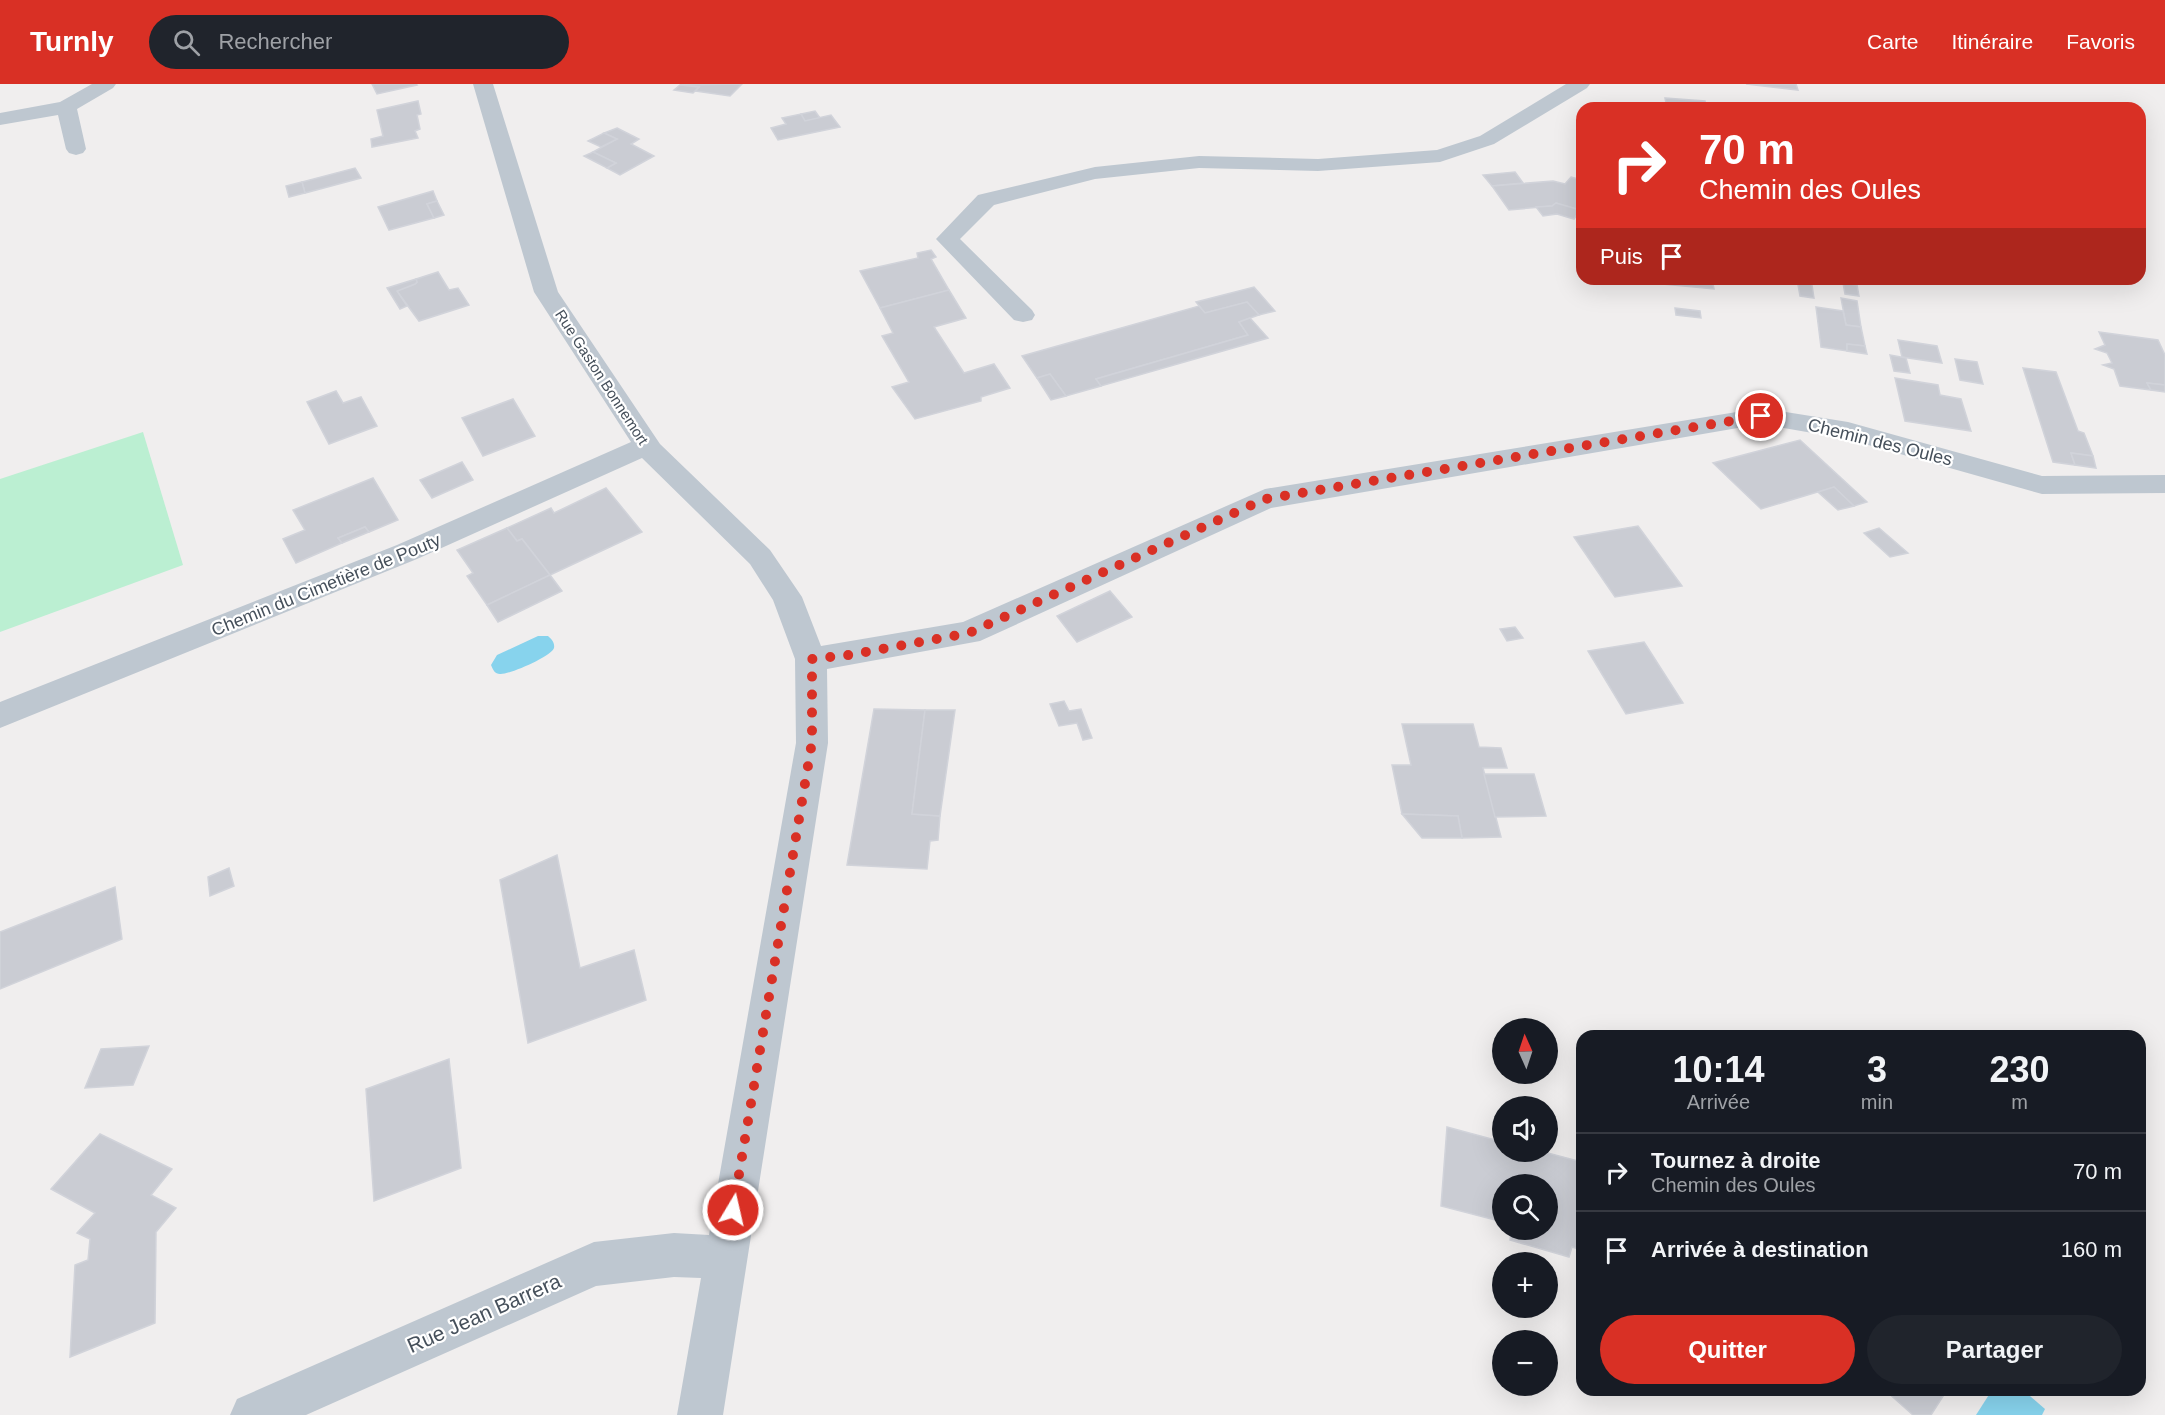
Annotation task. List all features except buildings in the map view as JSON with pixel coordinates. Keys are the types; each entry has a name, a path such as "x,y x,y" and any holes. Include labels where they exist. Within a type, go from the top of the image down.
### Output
{"street":[{"path":"0,119 66,107 106,84"},
{"name":"Rue Gaston Bonnemort","path":"483,84 546,292 647,445 760,557 787,597 812,659"},
{"path":"1023,315 947,239 986,201 1095,173 1199,162 1318,165 1440,156 1487,140 1580,84"},
{"path":"66,107 76,149"},
{"name":"Chemin des Oules","path":"812,659 849,655 969,633 1265,499 1761,416 1848,431 2042,484 2165,484"},
{"name":"Chemin du Cimetière de Pouty","path":"0,715 343,580 534,500 647,445"},
{"path":"700,1415 812,742 812,659"},
{"name":"Rue Jean Barrera","path":"253,1415 594,1264 674,1255 726,1257"}],"green space":[{"path":"143,432 183,565 0,632 0,479"}],"water":[{"path":"538,636 548,636 554,648 538,660 512,671 500,674 494,671 491,665 497,655"},
{"path":"1988,1396 2030,1396 2045,1409 2042,1415 1976,1415"}],"route":[{"path":"733,1210 812,742 812,659 849,655 969,633 1265,499 1761,416"}]}
